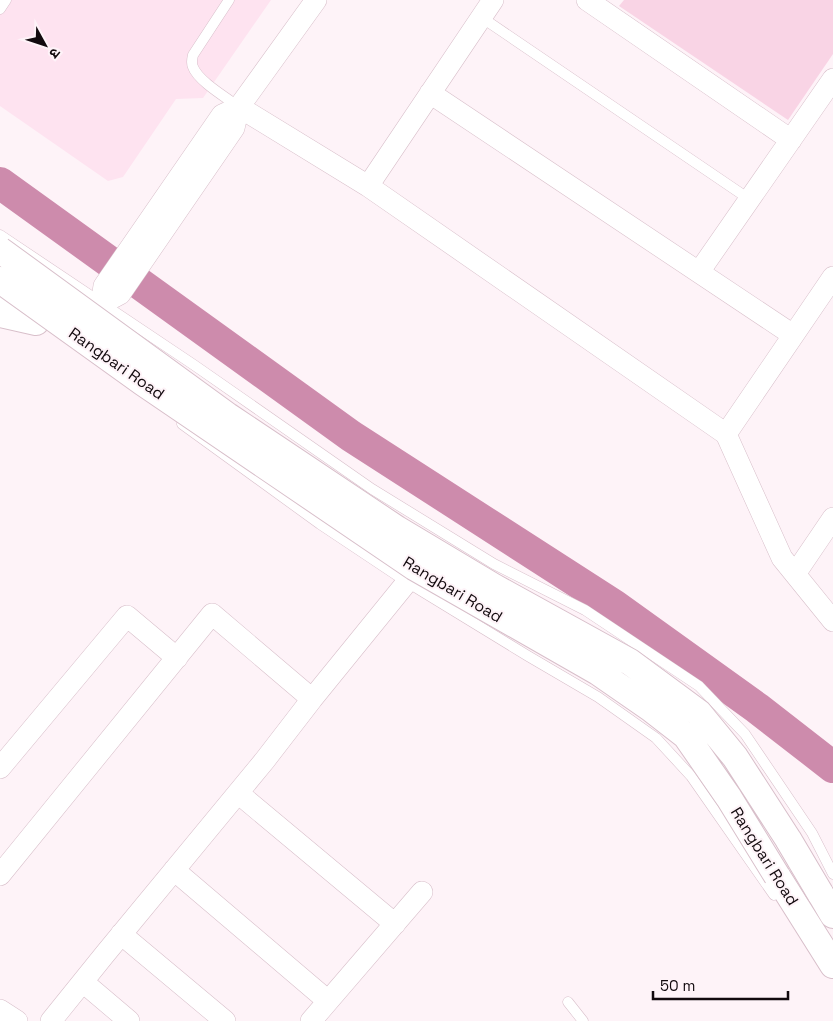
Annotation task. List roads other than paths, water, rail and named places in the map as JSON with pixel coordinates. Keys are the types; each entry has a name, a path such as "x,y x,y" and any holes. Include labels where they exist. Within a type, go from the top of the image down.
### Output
{"street":[{"path":"102,304 120,294 234,128 235,104 316,0"},
{"path":"597,3 791,140"},
{"path":"368,186 487,9"},
{"path":"698,272 833,79"},
{"path":"430,93 793,335"},
{"path":"235,104 368,186 726,434 782,558 833,621"},
{"name":"Rangbari Road","path":"0,250 228,416 397,530 494,587 630,662 699,713 735,757 788,839 827,884 833,916"},
{"path":"726,434 793,335 827,300 833,277"},
{"name":"Rangbari Road","path":"0,280 142,382 414,567 598,672 686,736 728,798 830,960"},
{"path":"0,314 39,324"},
{"path":"795,574 833,518"},
{"path":"51,1021 265,760 407,582"},
{"path":"0,874 212,614 312,699"},
{"path":"0,768 127,616 177,658"},
{"path":"238,793 395,924"},
{"path":"174,870 328,1001"},
{"path":"311,1021 422,892"},
{"path":"121,934 225,1021"},
{"path":"83,982 129,1021"},
{"path":"0,1010 17,1021"}],"lane":[{"path":"0,9 6,0"},
{"path":"229,0 191,60 193,68 206,83 235,104"},
{"path":"487,9 749,199"},
{"path":"0,235 194,365 372,488 494,564 585,610 699,686 745,734 812,834 827,884"},
{"path":"0,298 39,324"},
{"path":"66,340 111,372"},
{"path":"173,418 320,524 407,582 528,656 598,696 656,738 691,776 780,903"},
{"path":"797,925 830,960"},
{"path":"568,1002 583,1021"}],"waterway":[{"path":"0,183 351,436 615,606 757,708 833,767"}]}
